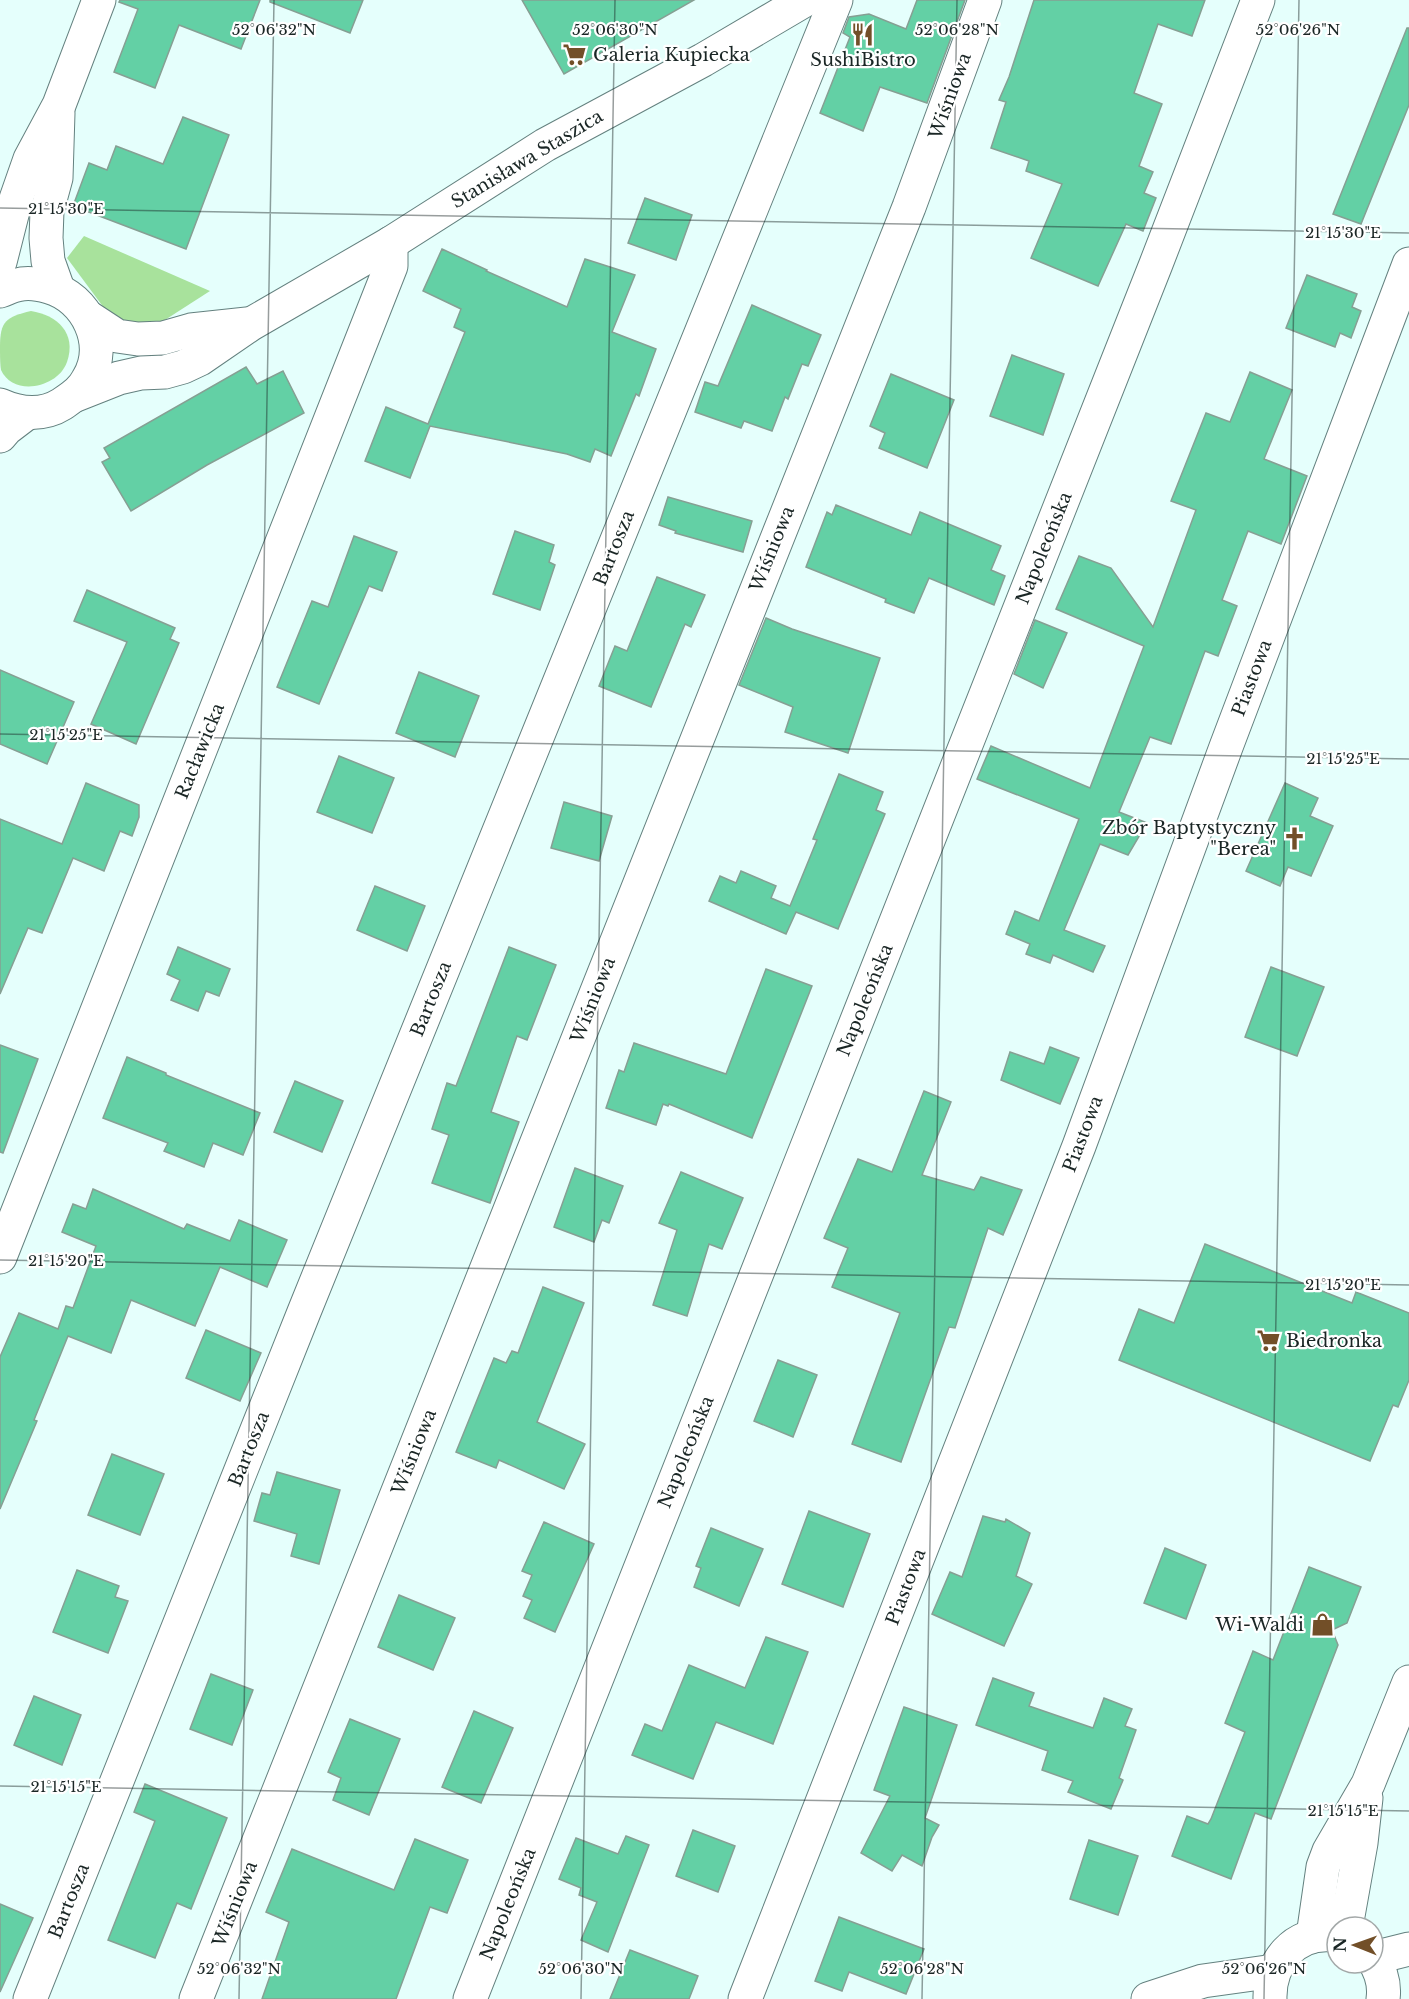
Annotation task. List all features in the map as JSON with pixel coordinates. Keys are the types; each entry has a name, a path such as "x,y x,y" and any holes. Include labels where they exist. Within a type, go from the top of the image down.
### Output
{"street":[{"path":"0,262 16,199 30,159 58,105 99,0"},
{"name":"Stanisława Staszica","path":"14,409 53,409 76,395 119,378 141,373 165,372 183,367 251,324 391,243 545,145 702,60 805,0"},
{"name":"Bartosza","path":"30,1999 299,1323 836,0"},
{"name":"Wiśniowa","path":"196,1999 909,207 985,0"},
{"name":"Napoleońska","path":"470,1999 1156,264 1258,0"},
{"path":"58,105 56,178 47,211 46,238 48,261 58,290"},
{"name":"Racławicka","path":"0,1257 391,266 391,243"},
{"name":"Piastowa","path":"745,1999 1079,1146 1226,747 1409,264"},
{"path":"0,291 18,284 39,284 58,290"},
{"name":"Stanisława Staszica","path":"58,290 75,301 88,317 117,336 138,339 163,338 191,330 251,324"},
{"path":"76,395 89,379 95,358 95,337 88,317"},
{"path":"0,436 6,429 14,409"},
{"path":"1148,1999 1203,1981 1272,1985 1280,1959 1289,1948 1300,1941 1325,1936 1323,1867 1329,1851 1368,1784 1409,1682"},
{"path":"1348,1915 1361,1843 1368,1784"},
{"path":"1385,1956 1409,1949"},
{"path":"1381,1975 1392,1994"}],"green space":[{"path":"84,236 210,291 154,327 127,322 107,312 67,258"},
{"path":"31,311 49,317 62,327 67,334 69,352 67,362 55,378 35,386 25,386 15,384 1,370 0,338 3,326 10,318"}],"building":[{"path":"120,0 260,0 241,49 179,25 155,88 114,72 138,9 119,2"},
{"path":"270,0 363,0 350,33 270,2"},
{"name":"Galeria Kupiecka","path":"522,0 694,0 564,74"},
{"path":"917,0 965,0 927,103 880,87 863,131 820,113 850,37 843,33 849,17 869,14 906,29"},
{"path":"1034,0 1205,0 1192,36 1158,24 1134,93 1162,104 1139,166 1153,172 1144,193 1156,198 1143,231 1126,224 1098,286 1031,258 1062,184 1026,171 1029,161 991,148 1006,102 999,100 1009,77"},
{"path":"1407,28 1409,28 1409,105 1361,224 1333,214"},
{"path":"183,117 229,135 186,249 73,206 89,163 107,170 116,146 163,164"},
{"path":"645,198 692,215 676,260 628,243"},
{"path":"442,249 567,307 585,259 635,275 612,332 656,349 639,396 636,394 611,456 595,449 590,462 567,454 430,426 410,478 365,461 386,407 428,424 465,332 454,327 461,309 423,291"},
{"path":"1307,275 1357,294 1352,307 1361,311 1351,338 1340,333 1335,347 1286,328"},
{"path":"752,305 821,335 808,366 802,364 788,399 785,397 772,431 744,421 741,428 695,412 705,382 718,386"},
{"path":"1012,355 1064,374 1043,435 990,416"},
{"path":"246,367 257,384 283,371 304,413 207,465 131,511 102,462 110,458 104,448"},
{"path":"1250,372 1292,390 1264,459 1307,476 1281,544 1248,531 1222,600 1237,606 1218,656 1205,651 1171,744 1150,737 1119,812 1147,823 1128,855 1100,844 1064,930 1105,946 1093,972 1053,955 1050,963 1026,954 1030,944 1006,934 1015,911 1039,921 1079,819 977,779 991,746 1090,788 1144,646 1056,609 1079,556 1111,568 1153,627 1196,510 1171,501 1206,413 1230,422"},
{"path":"891,374 954,400 927,468 879,448 885,433 870,426"},
{"path":"668,497 752,521 743,552 675,533 676,531 659,525"},
{"path":"836,505 911,535 920,512 1001,546 991,570 1005,576 994,605 929,578 914,613 885,602 886,599 806,567 827,512 832,515"},
{"path":"515,531 554,545 549,562 555,565 540,610 493,594"},
{"path":"354,536 397,552 382,591 369,586 319,704 277,687 312,601 328,607"},
{"path":"657,577 705,595 691,627 685,624 651,707 599,686 615,646 627,651"},
{"path":"87,590 175,628 170,639 179,643 136,744 91,724 127,642 74,621"},
{"path":"766,618 880,658 848,753 785,732 793,707 739,685"},
{"path":"1035,620 1067,633 1043,688 1014,674"},
{"path":"0,670 74,702 47,764 0,744"},
{"path":"419,672 479,696 455,757 396,733"},
{"path":"339,756 394,778 372,833 317,812"},
{"path":"839,774 883,792 876,810 885,814 838,929 796,912 786,934 709,901 720,876 736,883 741,871 776,886 771,898 790,906 817,840 813,839"},
{"path":"86,783 139,805 139,817 132,836 120,831 104,871 73,858 42,933 28,928 0,994 0,819 62,844"},
{"name":"Zbór Baptystyczny \"Berea\"","path":"1285,783 1318,798 1310,816 1333,826 1311,876 1288,867 1280,886 1246,871"},
{"path":"564,802 612,816 599,861 551,848"},
{"path":"375,886 425,906 407,951 357,930"},
{"path":"178,947 230,969 219,996 206,991 198,1011 171,1000 180,980 167,974"},
{"path":"509,947 556,965 527,1040 517,1036 491,1112 519,1122 490,1203 432,1183 449,1135 432,1129 447,1083 456,1086"},
{"path":"1271,967 1324,987 1297,1056 1245,1037"},
{"path":"766,969 812,986 752,1138 669,1104 668,1106 663,1104 656,1125 606,1108 619,1070 624,1072 634,1043 726,1074"},
{"path":"0,1045 38,1059 3,1153 0,1152"},
{"path":"1050,1047 1079,1058 1060,1104 1001,1080 1010,1052 1044,1064"},
{"path":"127,1057 260,1113 243,1155 213,1143 204,1167 164,1151 168,1143 103,1118"},
{"path":"295,1081 343,1101 322,1152 274,1132"},
{"path":"924,1091 951,1102 922,1175 974,1190 981,1177 1022,1190 1003,1235 988,1228 955,1328 949,1327 901,1462 852,1444 900,1313 832,1287 848,1248 824,1238 858,1159 892,1172"},
{"path":"575,1168 623,1186 609,1223 602,1220 594,1242 554,1227"},
{"path":"681,1172 743,1198 722,1249 709,1244 687,1316 653,1305 677,1230 659,1223"},
{"path":"93,1189 184,1229 187,1224 230,1241 239,1220 287,1240 267,1287 220,1267 195,1326 131,1300 111,1353 68,1336 34,1420 37,1421 0,1509 0,1357 19,1313 58,1329 66,1306 73,1308 96,1246 62,1232 73,1204 86,1209"},
{"name":"Biedronka","path":"1205,1244 1352,1303 1356,1292 1409,1313 1409,1380 1398,1407 1393,1405 1370,1461 1119,1360 1139,1309 1174,1323"},
{"path":"543,1287 584,1303 537,1422 585,1444 564,1489 499,1460 496,1468 456,1452 494,1358 506,1363 512,1351 518,1353"},
{"path":"206,1330 261,1353 240,1401 186,1378"},
{"path":"778,1360 817,1375 793,1437 754,1421"},
{"path":"112,1454 164,1474 140,1535 88,1515"},
{"path":"277,1472 340,1490 319,1564 291,1556 297,1534 254,1521 262,1493 270,1495"},
{"path":"809,1511 870,1534 843,1607 782,1584"},
{"path":"983,1516 1005,1522 1006,1519 1030,1533 1016,1576 1032,1584 1004,1646 932,1614 950,1572 962,1577"},
{"path":"544,1522 594,1544 555,1632 524,1618 532,1600 523,1596 532,1575 522,1571"},
{"path":"711,1528 763,1549 739,1606 694,1587 701,1568 696,1566"},
{"path":"1165,1548 1206,1565 1186,1619 1144,1603"},
{"path":"1309,1567 1361,1587 1347,1623 1332,1630 1338,1645 1271,1819 1255,1813 1231,1879 1172,1856 1187,1816 1208,1824 1211,1819 1245,1732 1225,1723 1253,1651 1273,1660"},
{"path":"77,1570 119,1586 115,1597 128,1601 108,1653 53,1632"},
{"path":"399,1595 455,1618 433,1670 378,1647"},
{"path":"766,1637 808,1652 773,1744 716,1722 693,1779 632,1755 645,1724 662,1731 689,1665 745,1688"},
{"path":"211,1674 253,1690 232,1745 190,1729"},
{"path":"993,1678 1034,1693 1029,1706 1093,1728 1104,1698 1132,1709 1125,1726 1136,1730 1119,1778 1123,1780 1111,1809 1068,1792 1073,1781 1042,1770 1048,1751 976,1725"},
{"path":"34,1696 81,1715 62,1765 14,1745"},
{"path":"904,1707 957,1725 925,1818 939,1825 932,1837 922,1866 902,1855 892,1871 861,1853 890,1796 874,1790"},
{"path":"474,1711 513,1728 481,1803 442,1787"},
{"path":"350,1719 400,1739 369,1815 333,1800 341,1778 328,1772"},
{"path":"145,1784 227,1818 191,1909 177,1903 155,1958 108,1940 155,1821 134,1812"},
{"path":"693,1830 735,1846 718,1892 676,1876"},
{"path":"626,1836 649,1845 608,1952 581,1940 597,1902 579,1895 581,1888 559,1879 576,1838 618,1854"},
{"path":"415,1839 468,1860 447,1913 430,1907 396,1999 262,1999 289,1922 266,1912 292,1849 394,1890"},
{"path":"1089,1840 1138,1856 1118,1915 1070,1899"},
{"path":"0,1904 33,1918 0,1992"},
{"path":"839,1917 924,1949 906,1994 849,1972 842,1991 815,1981"},
{"path":"630,1950 698,1976 689,1999 610,1999"}],"place":[{"name":"SushiBistro","path":"863,34"},
{"name":"Galeria Kupiecka","path":"575,55"},
{"name":"Zbór Baptystyczny \"Berea\"","path":"1294,838"},
{"name":"Biedronka","path":"1268,1341"},
{"name":"Wi-Waldi","path":"1322,1625"}]}
